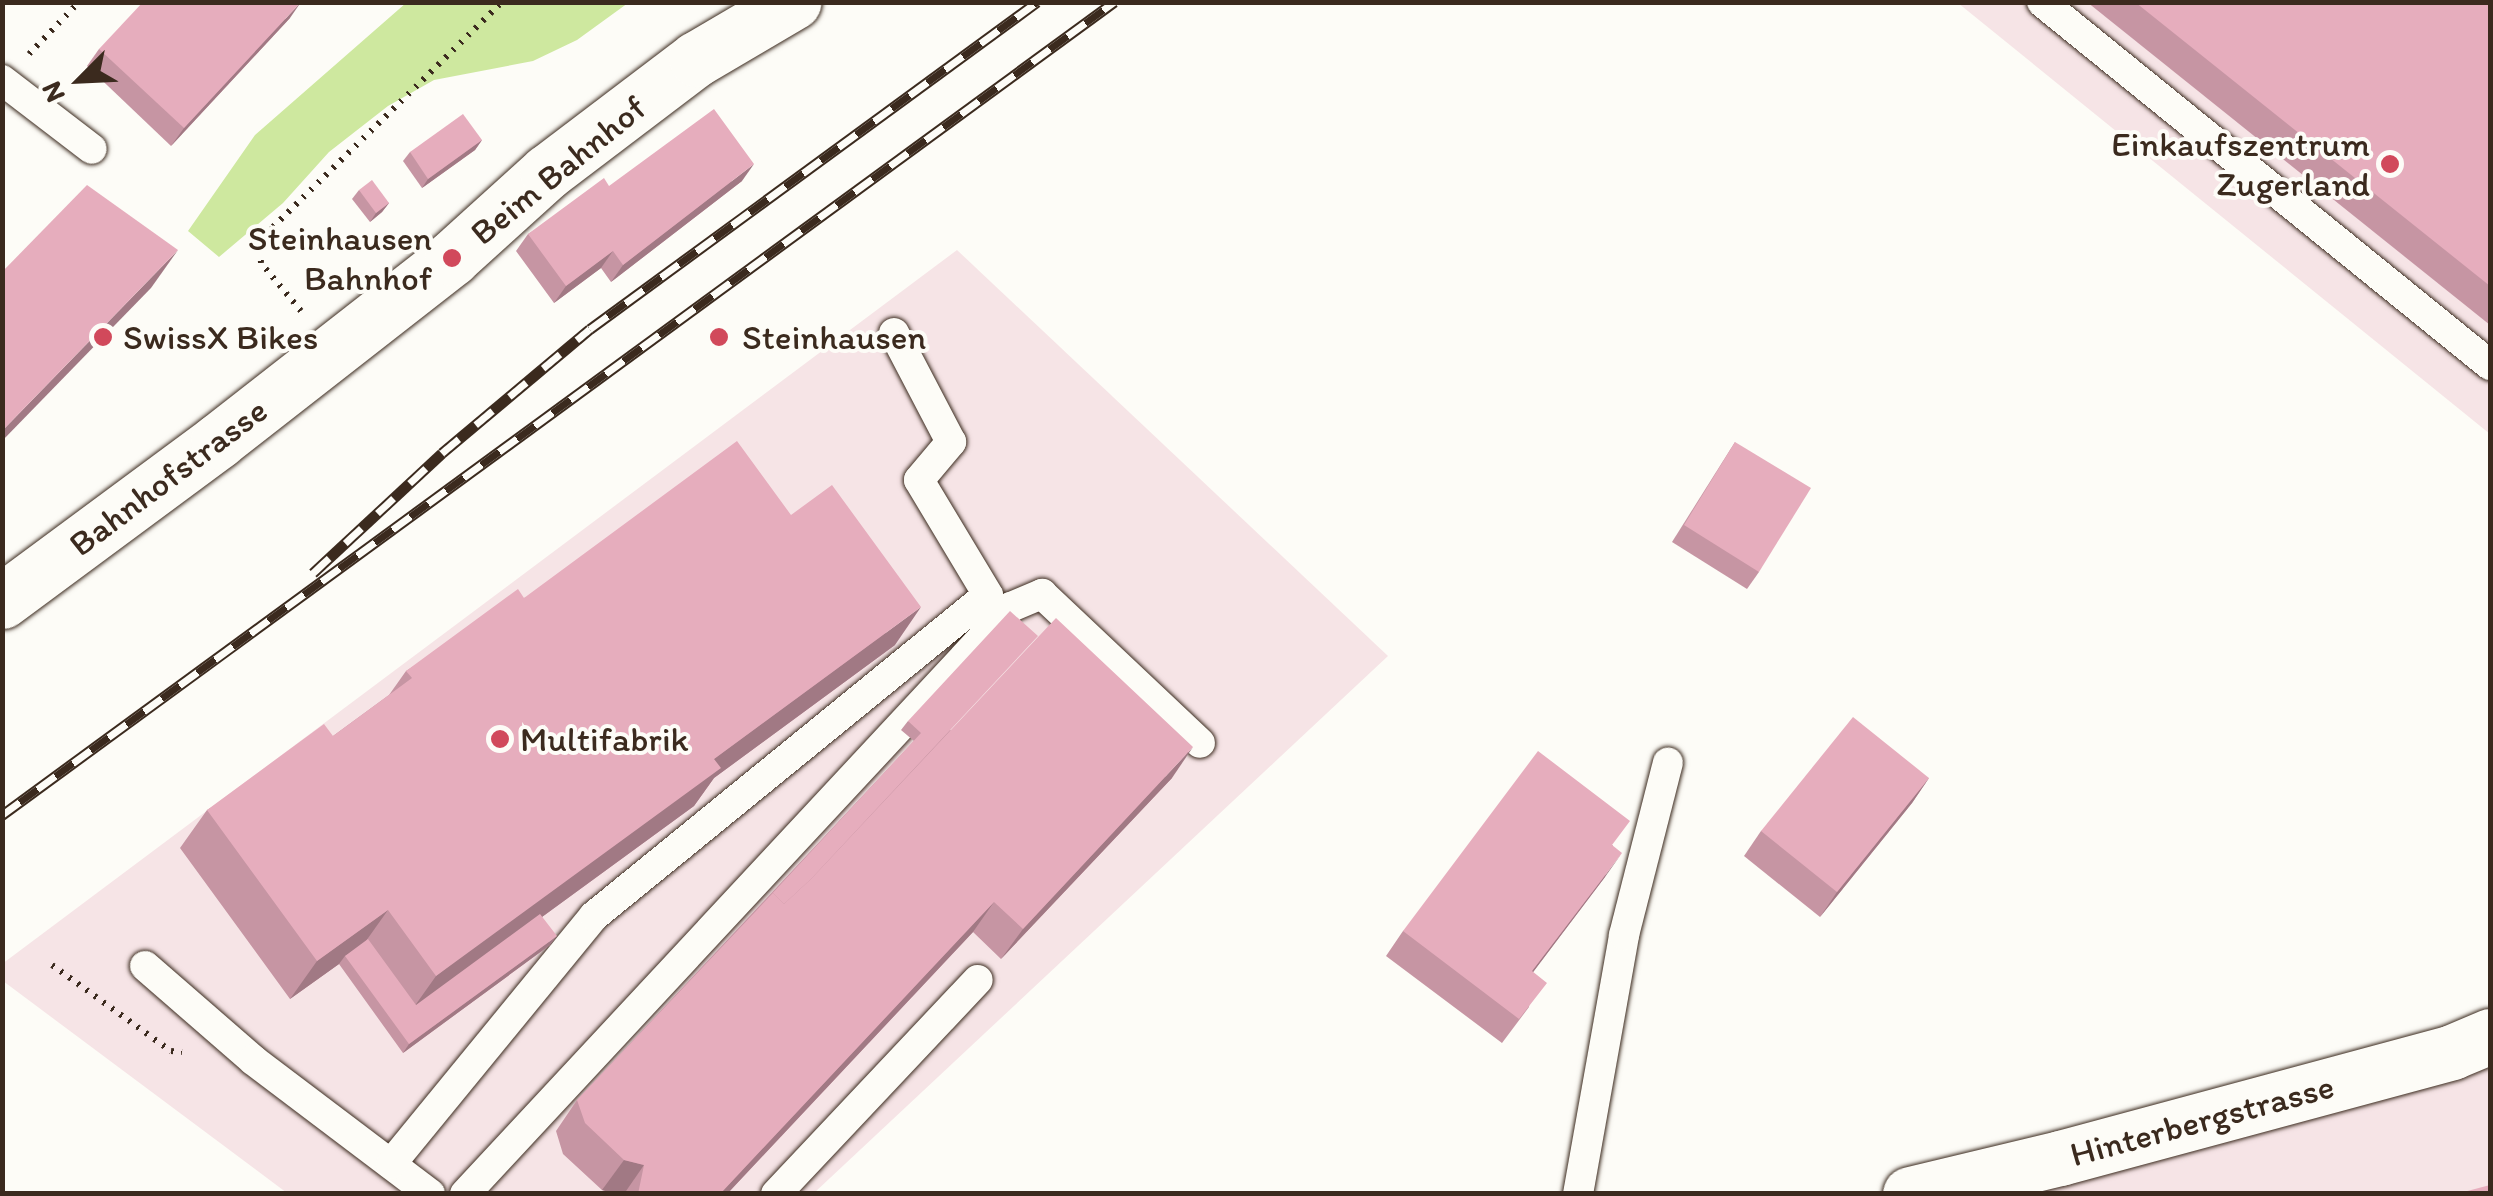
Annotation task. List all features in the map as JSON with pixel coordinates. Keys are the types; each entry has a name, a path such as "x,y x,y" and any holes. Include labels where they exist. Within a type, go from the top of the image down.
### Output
{"street":[{"name":"Beim Bahnhof","path":"333,352 452,258 562,160 696,59 793,2"},
{"name":"Bahnhofstrasse","path":"2,601 333,352"},
{"name":"Hinterbergstrasse","path":"1932,1191 2359,1077 2490,1036"}],"lane":[{"path":"2042,2 2490,365"},
{"path":"2068,2 2075,28 2086,39"},
{"path":"3,80 92,149"},
{"path":"391,1164 594,916 988,595 918,480 951,442 894,333"},
{"path":"465,1194 1011,607 1042,594 1200,743"},
{"path":"1578,1194 1624,935 1668,763"},
{"path":"145,966 253,1060 430,1194"},
{"path":"776,1194 978,980"}],"path":[{"path":"3,80 79,2"},
{"path":"333,352 261,262 260,246 273,227 502,2"}],"shaded area":[{"path":"1958,3 2490,3 2490,434"},
{"path":"957,250 1388,656 814,1193 287,1193 3,981 2,964"},
{"path":"2490,1047 2490,1193 1918,1194"}],"green space":[{"path":"406,3 628,3 577,40 533,61 434,80 388,106 329,152 283,203 219,257 188,231 255,135"}],"building":[{"path":"143,2 301,2 184,128 99,49"},
{"name":"Einkaufszentrum Zugerland","path":"2135,2 2490,2 2490,286"},
{"path":"714,109 754,164 623,265 613,251 566,286 528,234 604,178 609,186"},
{"path":"463,114 482,140 428,179 410,152"},
{"path":"372,180 389,203 376,213 359,190"},
{"path":"87,185 178,250 2,431 2,272"},
{"name":"Multifabrik","path":"737,441 791,515 832,485 921,607 714,759 721,768 436,976 388,910 317,961 207,810 324,724 333,736 412,678 406,671 518,589 524,598"},
{"path":"1735,442 1811,488 1759,572 1684,525"},
{"path":"1010,611 1038,636 811,879 784,904 773,893 755,912 921,733 908,721"},
{"path":"1056,618 1193,747 1023,929 994,902 720,1194 638,1194 644,1165 624,1160 585,1123 577,1100 773,893 784,904 811,879"},
{"path":"1853,717 1929,778 1837,892 1761,831"},
{"path":"1538,751 1630,821 1612,845 1622,853 1532,971 1547,983 1519,1019 1403,931"},
{"path":"540,914 557,936 409,1044 345,956 368,939 416,1005"},
{"path":"2490,1185 2490,1194 2456,1194"}],"railway":[{"path":"313,573 442,453 590,329 1037,2"},
{"path":"2,815 1114,2"}],"place":[{"name":"Einkaufszentrum Zugerland","path":"2390,164"},
{"name":"Steinhausen Bahnhof","path":"452,258"},
{"name":"SwissX Bikes","path":"103,337"},
{"name":"Steinhausen","path":"719,337"},
{"name":"Multifabrik","path":"500,739"}]}
